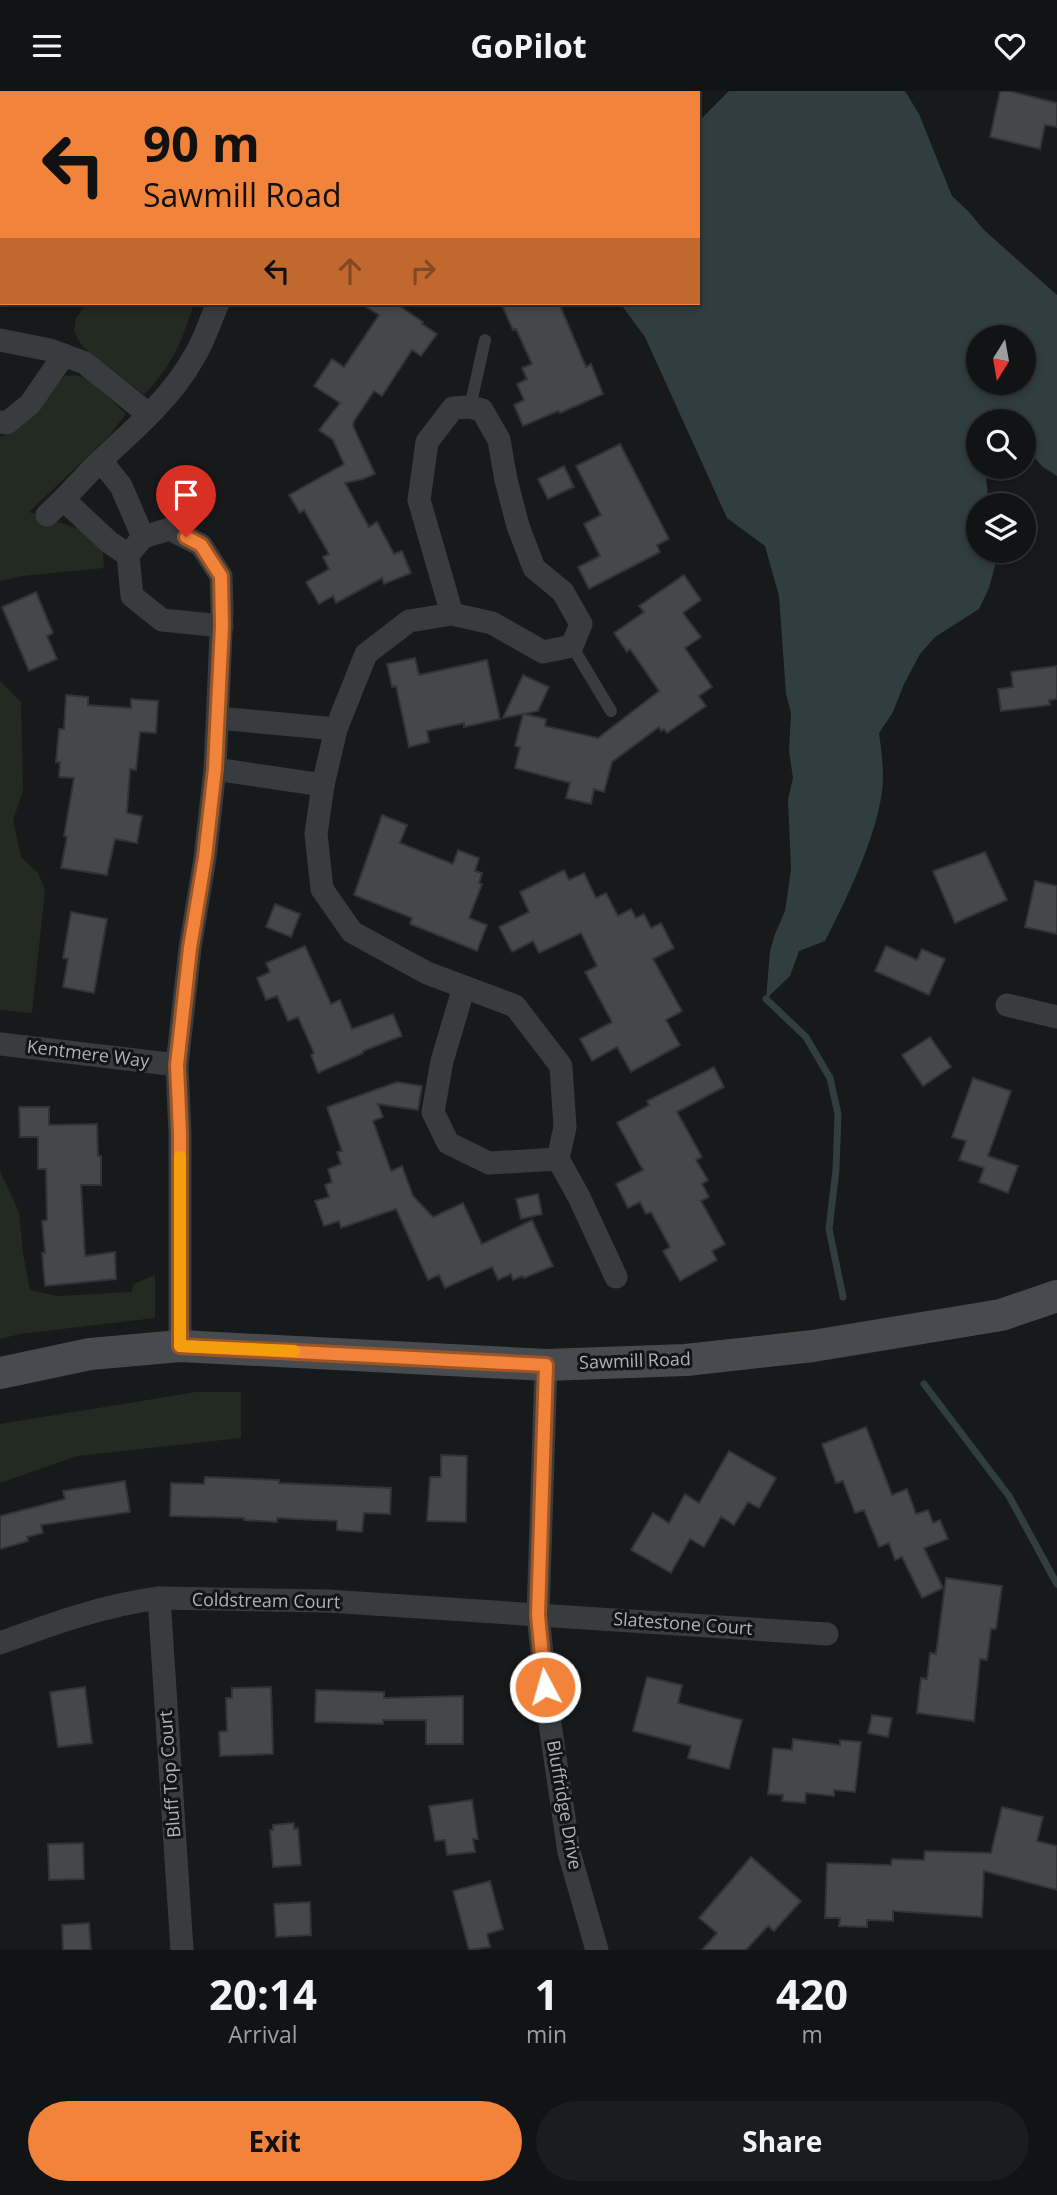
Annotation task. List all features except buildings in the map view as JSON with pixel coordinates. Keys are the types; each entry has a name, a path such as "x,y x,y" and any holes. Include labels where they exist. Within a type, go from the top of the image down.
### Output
{"street":[{"path":"180,1346 180,1133 177,1065 215,769 222,626 221,576 201,545 170,529 135,546 109,542 55,507 128,438 173,388 195,357 217,305"},
{"path":"0,340 50,350 85,363 148,414"},
{"path":"0,422 7,423 30,404 64,355"},
{"path":"452,614 419,500 427,442 453,408 470,407 482,410 499,440 518,526 534,568 563,592 581,624 572,646 544,652 492,623 452,614 409,621 366,654 336,729 323,785 316,834 322,889 352,932 427,973 515,1006 562,1066 565,1127 558,1159 579,1196 616,1276"},
{"path":"101,461 121,486 135,546 132,596 162,620 222,626"},
{"path":"218,718 336,729"},
{"path":"215,769 323,785"},
{"path":"464,987 442,1061 433,1112 449,1143 489,1163 558,1159"},
{"path":"1007,1005 1057,1017"},
{"name":"Kentmere Way","path":"0,1044 177,1065"},
{"name":"Sawmill Road","path":"0,1373 90,1354 180,1346 546,1365 686,1360 813,1346 1001,1315 1057,1296"},
{"name":"Bluffridge Drive","path":"546,1365 538,1615 548,1710 569,1851 597,1950"},
{"name":"Coldstream Court","path":"0,1643 61,1620 159,1598 328,1601 538,1615"},
{"name":"Bluff Top Court","path":"159,1598 182,1950"},
{"name":"Slatestone Court","path":"538,1615 827,1633"}],"lane":[{"path":"470,407 485,340"},
{"path":"572,646 611,711"}],"shaded area":[{"path":"729,91 905,91 919,114 952,196 984,230 1057,295 1057,476 1036,460 1036,409 966,409 966,479 986,479 988,493 966,493 966,563 996,563 989,588 979,609 935,637 920,654 893,712 879,733 883,774 881,798 872,834 850,890 825,941 799,951 790,976 766,999 770,951 785,911 791,869 788,799 793,778 789,751 791,713 786,694 779,596 765,546 727,518 645,337 621,305 700,305 700,120"},
{"path":"85,305 193,307 174,354 162,374 144,395 82,346 74,331 76,318"},
{"path":"76,375 89,379 126,414 109,436 29,512 102,537 104,568 23,576 0,581 0,437 8,435 26,421 64,376"},
{"path":"0,681 21,702 23,791 13,820 21,857 38,873 45,890 32,1013 0,1010"},
{"path":"0,1171 19,1212 30,1290 58,1296 131,1292 134,1284 155,1275 155,1318 20,1334 0,1339"},
{"path":"196,1392 241,1392 241,1438 77,1456 0,1483 0,1424"}],"waterway":[{"path":"766,999 806,1037 830,1078 838,1114 836,1170 829,1229 843,1297"},
{"path":"924,1384 1009,1496 1057,1584"}],"slow traffic":[{"path":"180,1157 180,1346 294,1351"}],"route":[{"path":"186,537 201,545 221,576 222,626 215,769 177,1065 180,1133 180,1346 546,1365 538,1615 545,1687"}]}
